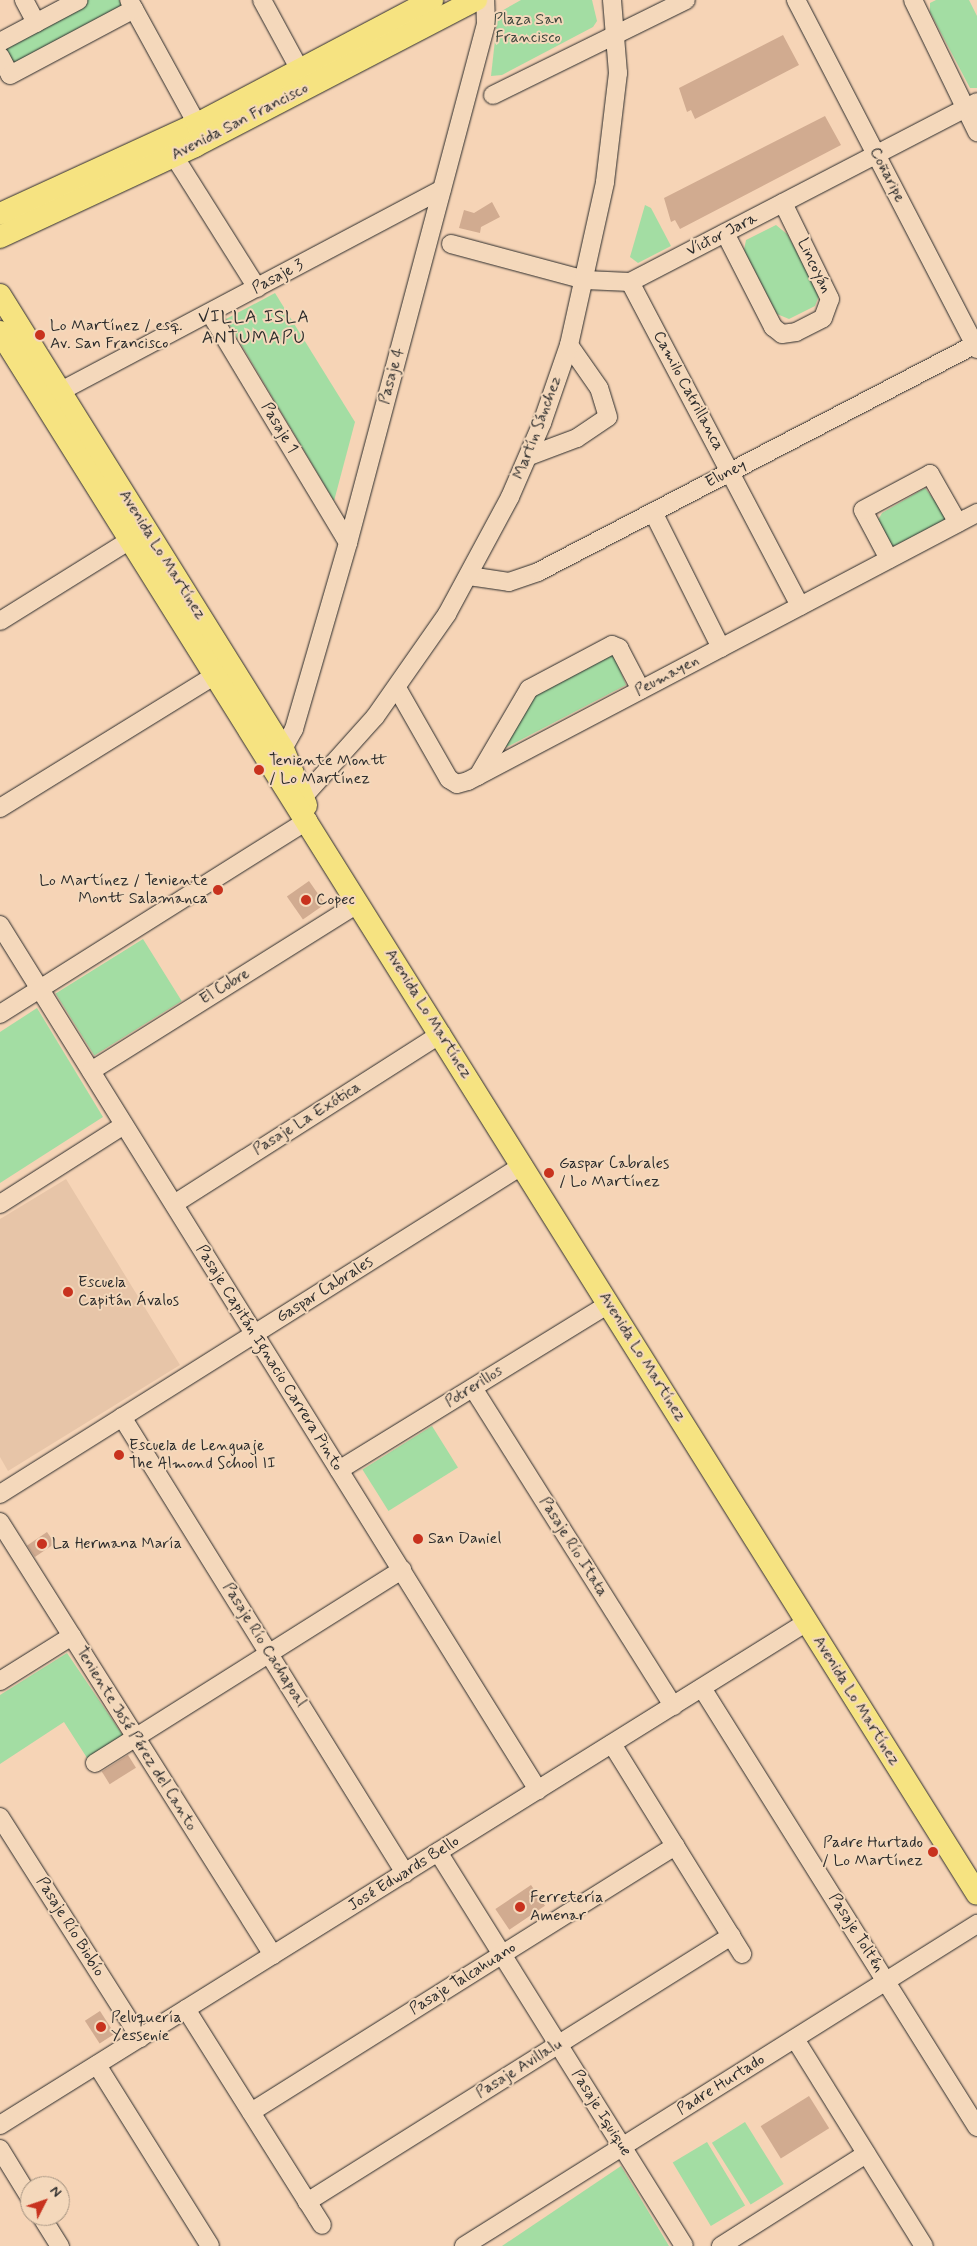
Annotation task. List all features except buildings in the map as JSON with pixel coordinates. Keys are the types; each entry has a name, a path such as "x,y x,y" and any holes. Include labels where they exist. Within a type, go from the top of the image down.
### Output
{"main road":[{"name":"Avenida San Francisco","path":"0,214 197,124 432,0"},
{"name":"Avenida San Francisco","path":"0,237 174,156 476,0"},
{"name":"Avenida Lo Martínez","path":"0,295 283,749 305,795 308,820"},
{"name":"Avenida Lo Martínez","path":"0,332 308,820 977,1894"}],"street":[{"path":"24,0 36,23"},
{"path":"0,42 79,0"},
{"path":"262,0 300,70"},
{"name":"Pasaje 4","path":"283,749 294,729 348,543 486,24 485,0"},
{"name":"Martín Sánchez","path":"305,795 397,688 469,576 529,456 568,345 585,280 609,153 617,36 612,0"},
{"path":"493,95 617,36 686,0"},
{"name":"Coñaripe","path":"796,0 976,346"},
{"path":"914,0 971,106 977,132"},
{"path":"0,56 10,75 132,5 197,124"},
{"name":"Víctor Jara","path":"451,244 585,280 630,282 971,106"},
{"path":"174,156 256,288"},
{"name":"Pasaje 3","path":"59,392 442,189"},
{"name":"Lincoyán","path":"725,233 773,327 782,334 796,332 823,318 830,299 783,203"},
{"name":"Camilo Catrillanca","path":"630,282 800,606"},
{"name":"Pasaje 1","path":"210,313 348,543"},
{"path":"529,456 577,438 608,417 599,388 568,345"},
{"name":"Eluney","path":"469,576 509,582 532,575 976,346"},
{"path":"889,559 863,510 930,474 958,524"},
{"path":"653,512 721,648"},
{"name":"Peumayen","path":"397,688 449,779 457,784 478,776 977,513"},
{"path":"0,621 130,540"},
{"path":"478,776 529,689 612,645 619,648 641,690"},
{"path":"0,808 215,675"},
{"path":"0,1014 308,820"},
{"name":"El Cobre","path":"91,1071 359,903"},
{"name":"Pasaje Capitán Ignacio Carrera Pinto","path":"0,926 538,1790"},
{"name":"Pasaje La Exótica","path":"174,1204 441,1034"},
{"path":"0,1204 124,1125"},
{"name":"Gaspar Cabrales","path":"0,1494 523,1165"},
{"name":"Potrerillos","path":"339,1470 609,1304"},
{"name":"Pasaje Río Itata","path":"473,1388 673,1706"},
{"name":"Pasaje Río Cachapoal","path":"122,1417 405,1873"},
{"name":"Teniente José Pérez del Canto","path":"0,1522 272,1955"},
{"path":"95,1763 402,1570"},
{"name":"José Edwards Bello","path":"0,2125 807,1622"},
{"path":"0,1682 72,1636"},
{"name":"Pasaje Toltén","path":"702,1688 977,2127"},
{"path":"612,1744 742,1954"},
{"name":"Pasaje Río Biobío","path":"0,1817 140,2038"},
{"name":"Pasaje Talcahuano","path":"252,2112 675,1846"},
{"name":"Pasaje Iquique","path":"438,1852 684,2246"},
{"name":"Padre Hurtado","path":"464,2246 977,1924"},
{"name":"Pasaje Avillalu","path":"307,2202 730,1936"},
{"path":"186,2009 322,2225"},
{"path":"795,2039 924,2246"},
{"path":"97,2065 210,2246"},
{"path":"0,2149 20,2182"},
{"path":"721,2246 866,2154"},
{"path":"47,2226 60,2246"}],"shaded area":[{"name":"Escuela Capitán Ávalos","path":"66,1179 180,1365 8,1471 0,1457 0,1219"}],"green space":[{"path":"82,0 119,0 125,11 16,69 2,42"},
{"name":"Plaza San Francisco","path":"521,0 592,0 597,21 593,27 502,75 491,76 498,13"},
{"path":"936,0 969,0 977,16 977,88 970,88 930,12 930,3"},
{"path":"645,205 651,208 671,246 638,263 630,257"},
{"path":"776,225 787,234 820,293 815,306 789,319 777,314 744,250 746,240"},
{"path":"275,293 355,422 334,501 226,319"},
{"path":"925,488 949,519 890,548 878,520 882,513"},
{"path":"607,653 614,655 626,685 503,749 534,694"},
{"path":"143,939 182,1001 94,1055 56,994"},
{"path":"37,1008 103,1117 0,1183 0,1032"},
{"path":"432,1426 458,1468 388,1511 362,1469"},
{"path":"67,1653 124,1737 89,1761 64,1722 0,1764 0,1695"},
{"path":"745,2122 784,2184 751,2205 712,2143"},
{"path":"707,2142 745,2205 711,2226 673,2163"},
{"path":"621,2166 669,2246 502,2246"}],"place":[{"name":"Lo Martínez / esq. Av. San Francisco","path":"40,335"},
{"name":"Teniente Montt / Lo Martínez","path":"259,770"},
{"name":"Lo Martínez / Teniente Montt Salamanca","path":"218,890"},
{"name":"Copec","path":"306,900"},
{"name":"Gaspar Cabrales / Lo Martínez","path":"549,1173"},
{"name":"Escuela Capitán Ávalos","path":"68,1292"},
{"name":"Escuela de Lenguaje The Almond School II","path":"119,1455"},
{"name":"San Daniel","path":"418,1539"},
{"name":"La Hermana María","path":"42,1544"},
{"name":"Padre Hurtado / Lo Martínez","path":"933,1852"},
{"name":"Ferretería Amenar","path":"520,1907"},
{"name":"Peluquería Yessenie","path":"101,2027"}],"district":[{"name":"VILLA ISLA ANTUMAPU","path":"254,328"}]}
